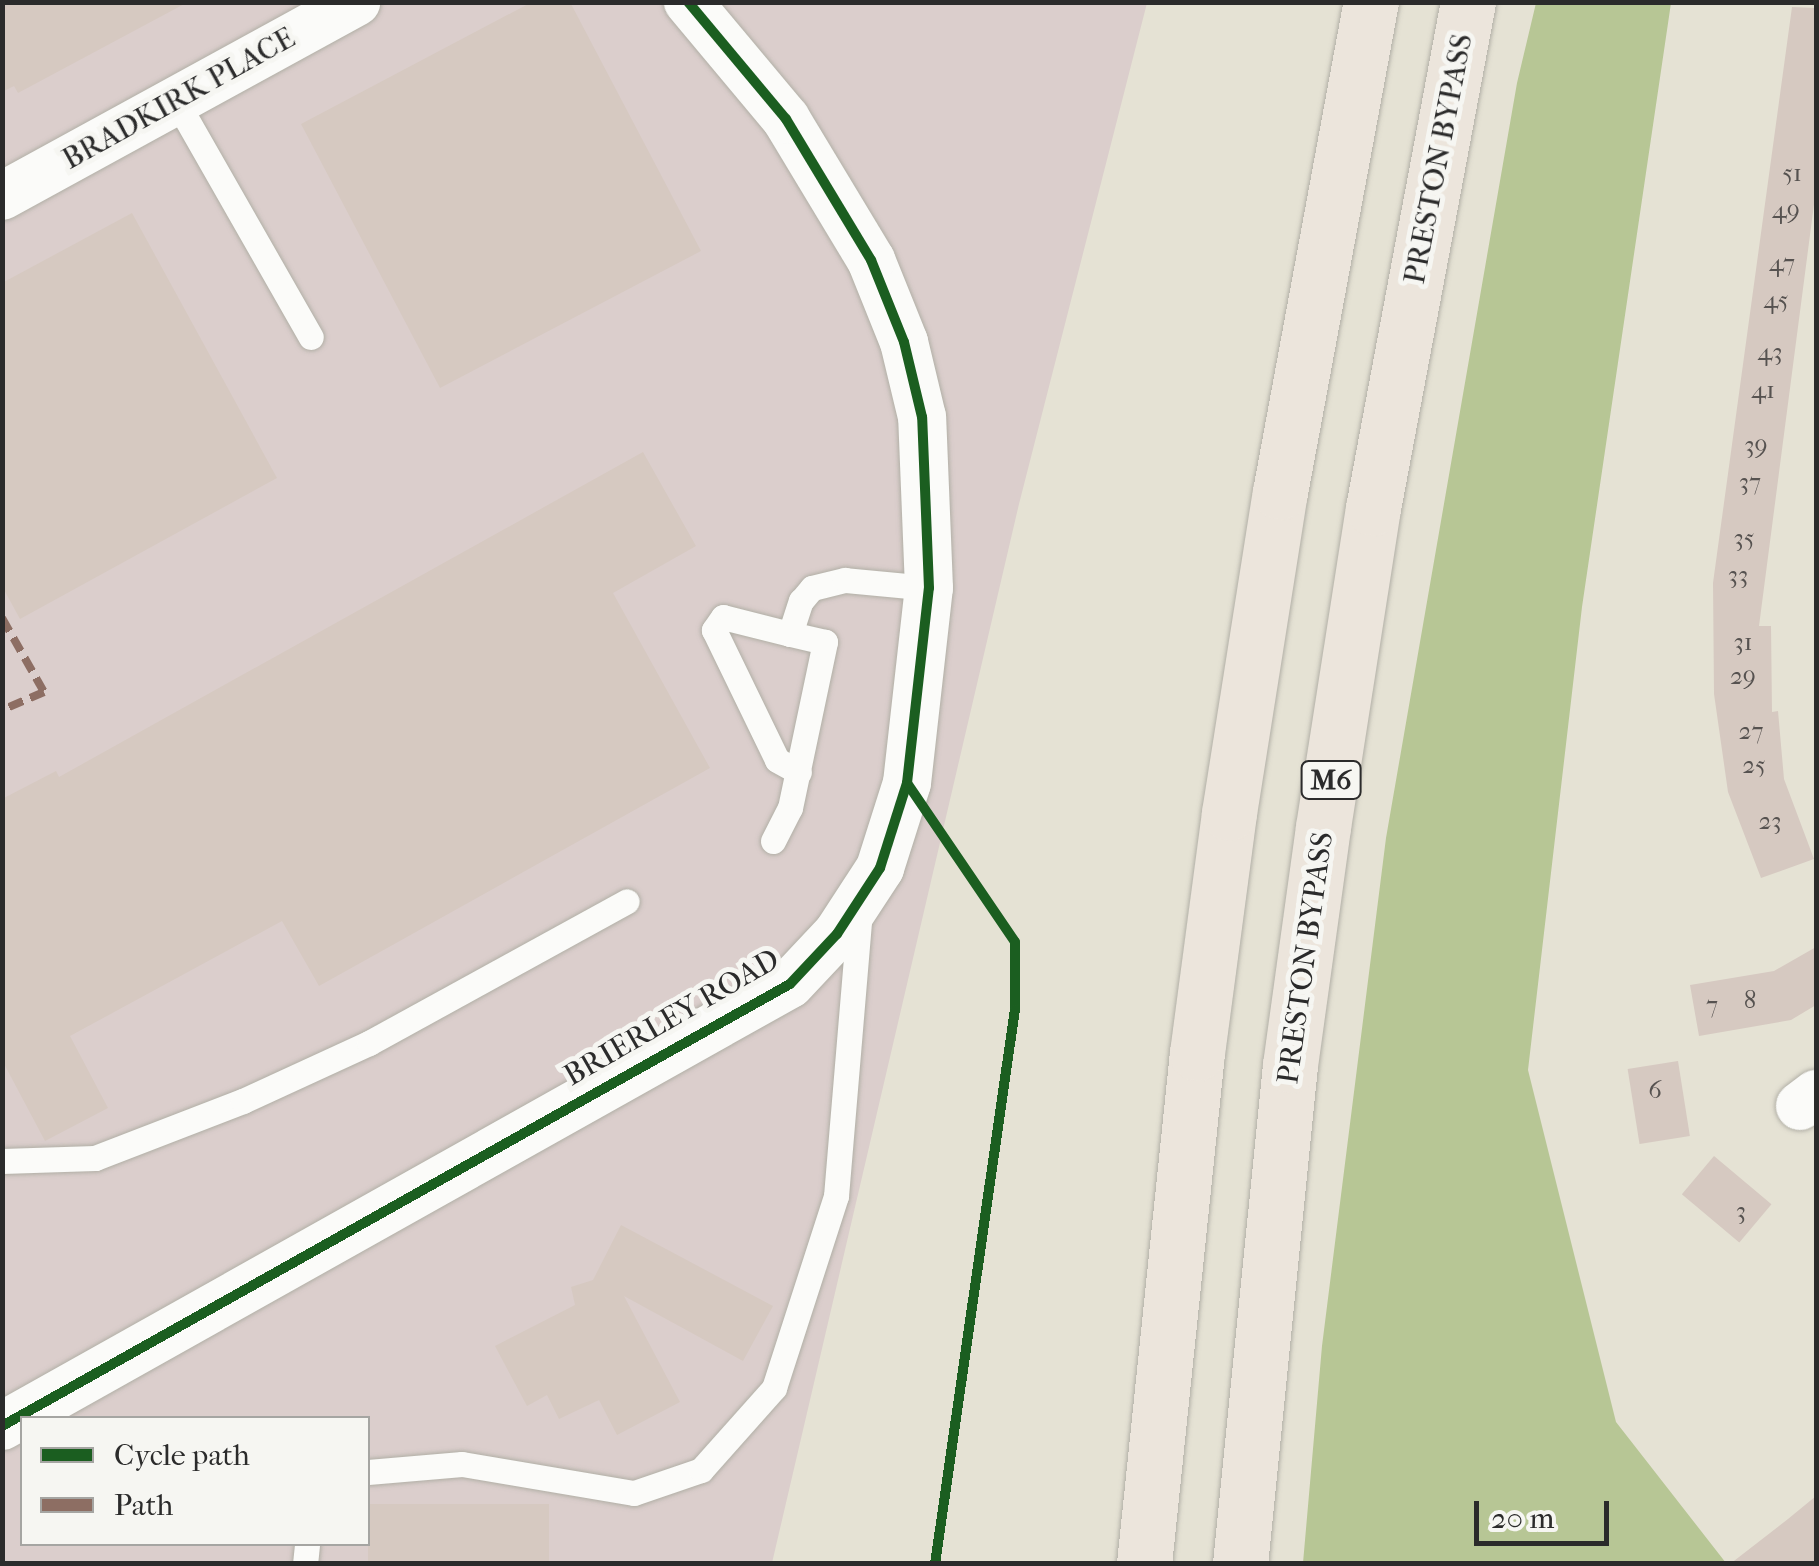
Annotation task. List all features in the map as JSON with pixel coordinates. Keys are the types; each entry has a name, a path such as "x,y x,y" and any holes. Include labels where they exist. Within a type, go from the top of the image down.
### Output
{"highway":[{"path":"1144,1564 1196,1053 1229,812 1280,492 1371,2"},
{"name":"PRESTON BYPASS","path":"1240,1564 1290,1065 1320,845 1373,508 1468,2"}],"street":[{"name":"BRADKIRK PLACE","path":"2,196 356,2"},
{"name":"BRIERLEY ROAD","path":"2,1426 790,984 838,934 880,868 907,784 929,588 922,417 904,342 872,260 786,119 688,2"}],"lane":[{"path":"175,100 310,337"},
{"path":"790,634 801,601 828,583 929,588"},
{"path":"774,841 799,772 825,642 722,617 714,630 777,760 799,772"},
{"path":"370,1472 462,1464 634,1493 701,1470 774,1388 836,1196 861,898"},
{"path":"2,1162 95,1158 242,1102 369,1043 627,901"}],"shaded area":[{"path":"3,3 1147,3 1019,504 772,1563 3,1564"}],"green space":[{"path":"1536,3 1671,3 1582,607 1528,1070 1616,1422 1726,1563 1303,1563 1322,1346 1386,838 1517,83"}],"building":[{"path":"2,2 188,2 18,93 14,86 2,92"},
{"path":"532,2 570,2 701,251 440,388 301,124"},
{"path":"1792,7 1816,8 1816,189 1759,626 1771,626 1772,712 1778,711 1784,779 1814,859 1761,878 1728,792 1714,694 1713,583"},
{"path":"132,213 277,478 20,619 2,586 2,283"},
{"path":"643,452 696,546 613,593 710,768 319,986 282,921 70,1036 108,1108 45,1141 2,1060 2,799 56,771 59,777"},
{"path":"1816,947 1816,1005 1791,1020 1699,1036 1690,985 1774,971"},
{"path":"1678,1061 1690,1136 1640,1144 1628,1069"},
{"path":"1714,1156 1771,1204 1739,1243 1682,1194"},
{"path":"621,1225 773,1306 743,1361 624,1296 680,1402 617,1435 599,1400 559,1419 547,1395 527,1406 495,1346 575,1305 571,1287 593,1280"},
{"path":"1816,1496 1816,1564 1730,1564 1788,1519"},
{"path":"370,1504 549,1504 549,1564 368,1564"}],"marked path":[{"path":"2,618 44,692 2,710"}],"cycle path":[{"path":"2,1426 790,984 837,934 880,868 907,783 929,588 922,417 904,342 871,260 786,119 688,2"},
{"path":"907,783 1015,942 1015,1009 935,1564"}]}
